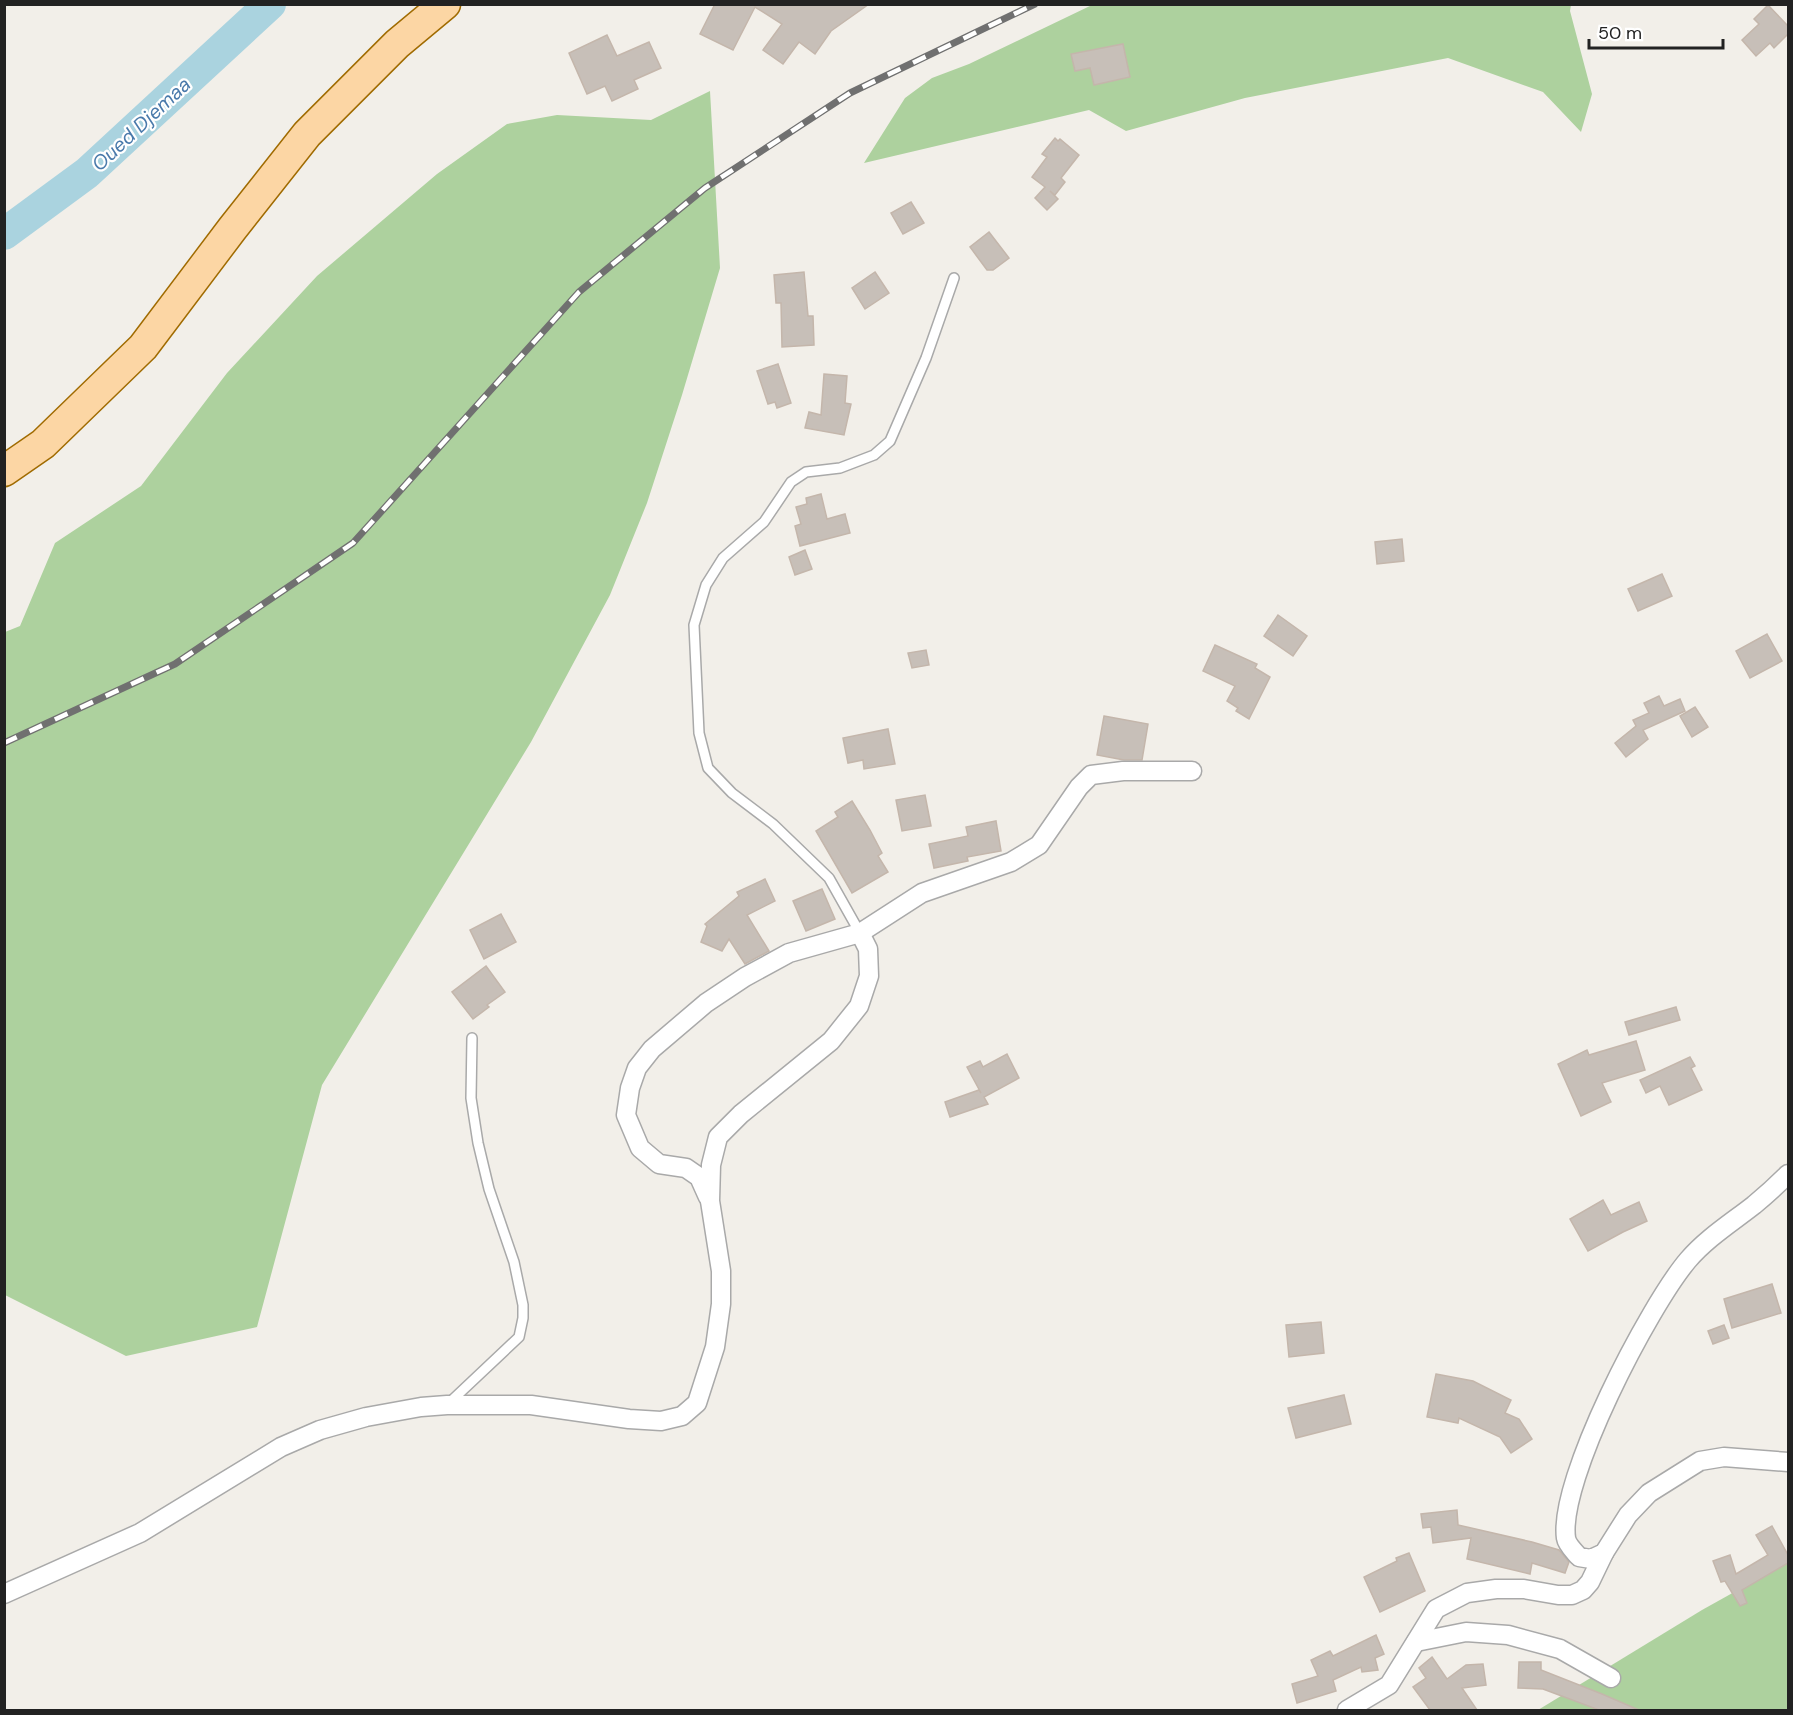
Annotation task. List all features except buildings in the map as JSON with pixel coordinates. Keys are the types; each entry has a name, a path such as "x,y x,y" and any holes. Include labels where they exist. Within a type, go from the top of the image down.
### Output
{"main road":[{"path":"4,471 43,444 143,347 307,134 398,44 445,4"}],"street":[{"path":"710,1201 699,1177 686,1168 659,1164 640,1148 626,1115 630,1088 638,1068 652,1049 706,1003 745,976 789,953 860,933 922,893 1011,862 1039,845 1079,787 1091,775 1123,771 1192,771"},
{"path":"4,1594 140,1533 281,1447 320,1430 366,1417 421,1407 447,1405 531,1405 629,1419 661,1421 682,1416 698,1403 715,1347 721,1304 721,1270 710,1201 711,1165 718,1137 741,1114 831,1041 859,1006 869,976 868,949 860,933"},
{"path":"1604,1553 1591,1559 1579,1557 1566,1541 1566,1520 1578,1472 1604,1407 1665,1292 1687,1261 1711,1237 1755,1204 1788,1174"},
{"path":"1347,1710 1389,1684 1436,1609 1467,1593 1496,1589 1524,1589 1572,1595 1583,1590 1590,1582 1604,1553 1628,1515 1649,1493 1700,1461 1724,1457 1788,1462"},
{"path":"1416,1642 1466,1632 1508,1635 1560,1650 1611,1678"}],"lane":[{"path":"860,933 829,878 773,824 732,793 708,768 699,732 694,626 706,585 723,558 764,522 791,482 806,472 840,468 874,455 890,441 926,358 954,278"},
{"path":"447,1405 519,1337 524,1318 514,1262 489,1189 478,1143 471,1098 472,1038"}],"green space":[{"path":"1092,5 1571,5 1570,11 1592,94 1581,132 1543,92 1448,58 1245,98 1126,131 1089,110 864,163 905,98 932,78 969,64"},
{"path":"710,91 720,268 647,503 610,595 531,742 322,1085 257,1327 126,1356 5,1295 5,632 20,626 55,543 141,486 227,373 317,276 437,174 507,124 557,115 651,120"},
{"path":"1788,1562 1788,1710 1538,1710 1702,1610"}],"waterway":[{"name":"Oued Djemaa","path":"4,234 87,173 270,4"}],"railway":[{"path":"4,743 175,664 353,543 579,292 705,188 850,93 1035,4"}]}
